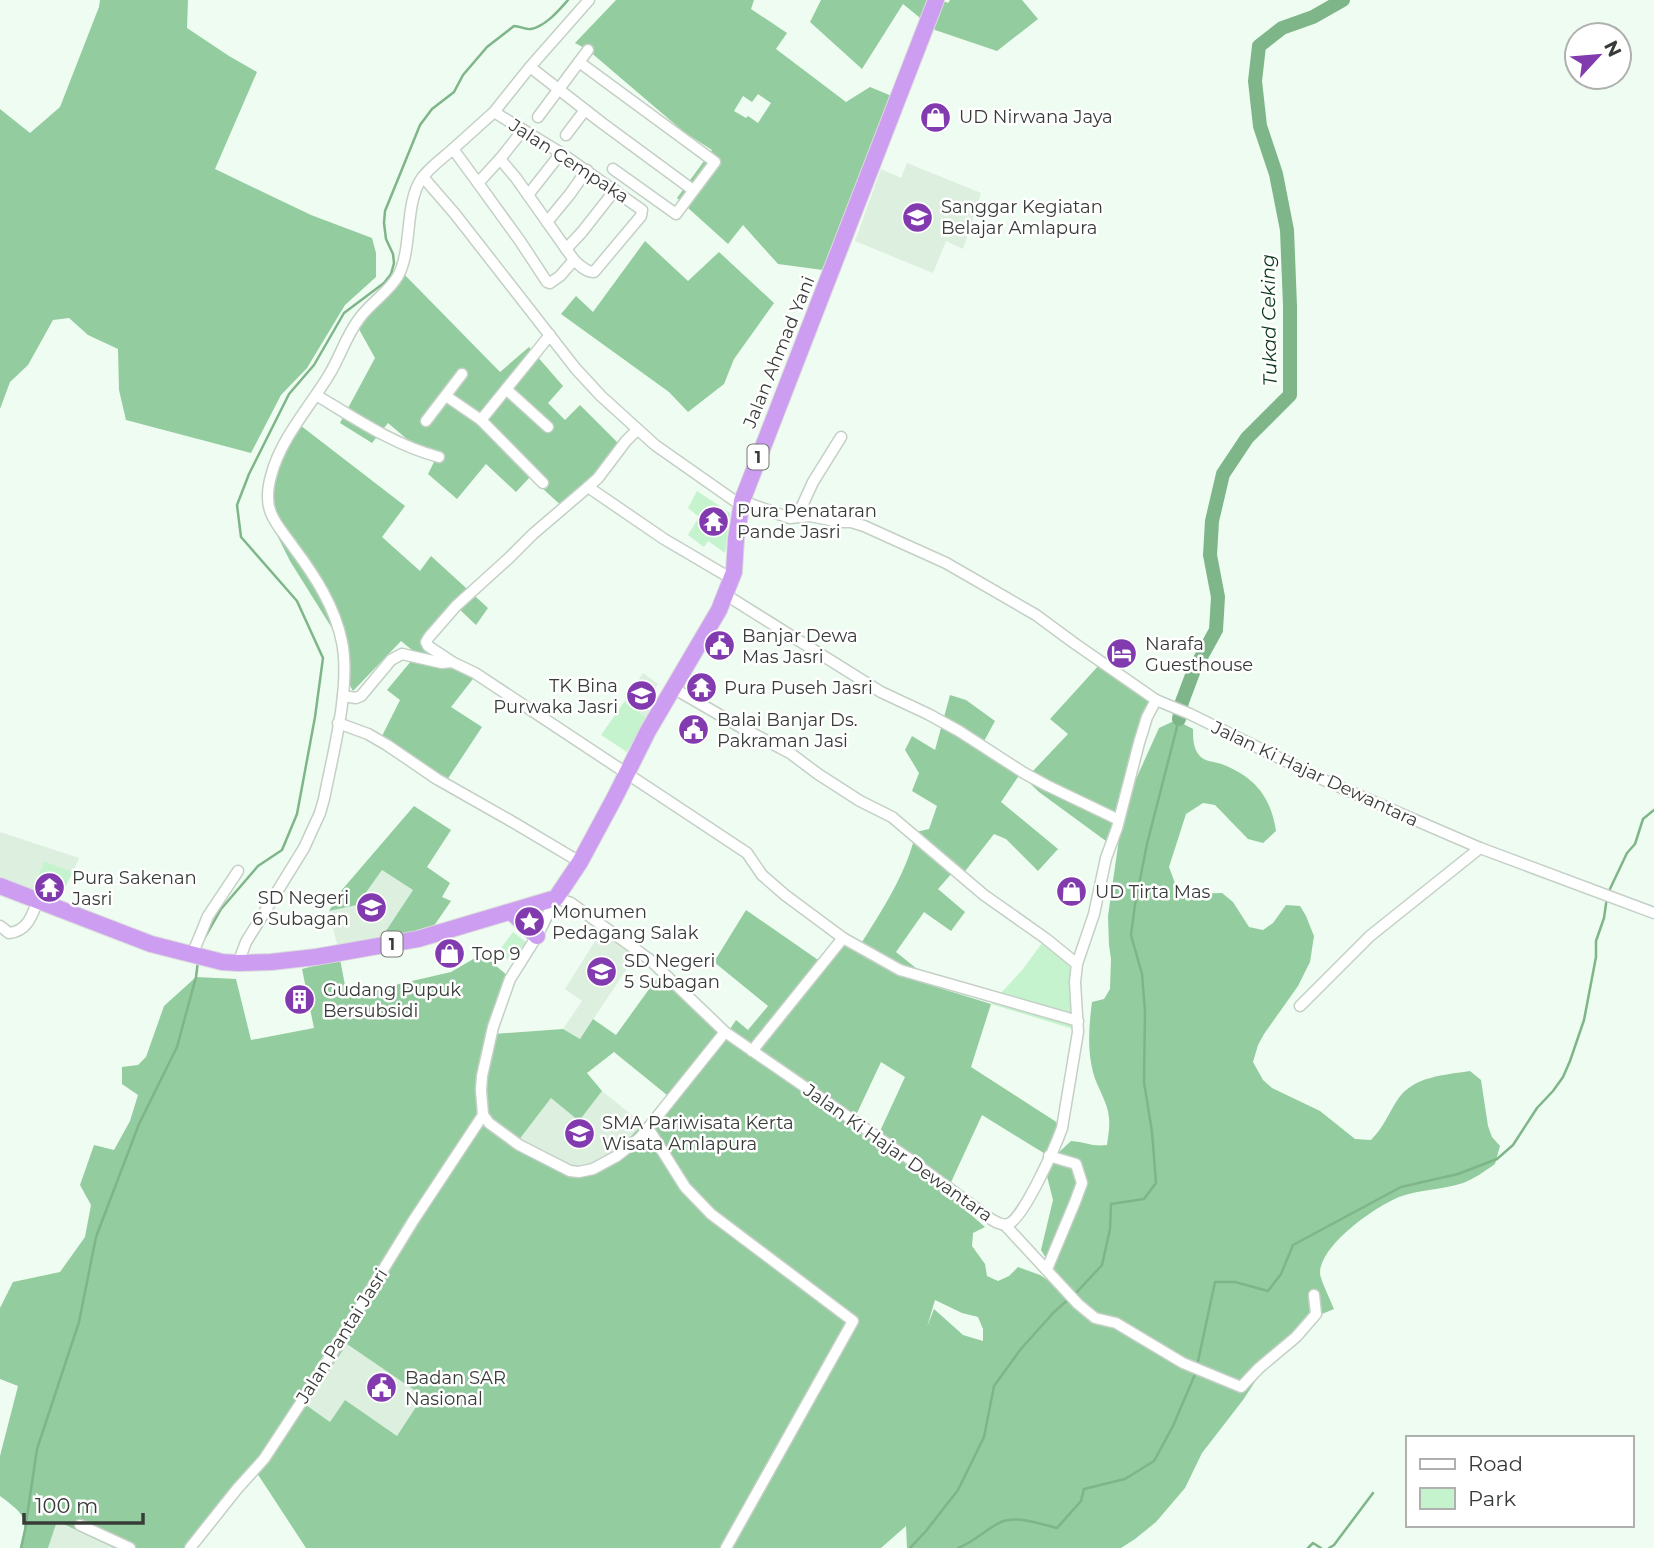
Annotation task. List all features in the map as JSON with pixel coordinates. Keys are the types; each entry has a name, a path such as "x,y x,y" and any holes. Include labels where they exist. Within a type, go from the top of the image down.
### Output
{"highway":[{"name":"Jalan Ahmad Yani","path":"556,898 580,862 673,688 719,610 729,587 734,572 737,526 742,504 936,0"},
{"name":"1","path":"2,891 38,900 166,949 230,962 271,962 316,957 406,941 556,898"},
{"path":"511,912 537,936"}],"street":[{"path":"230,962 246,942 297,862 320,813 343,696 345,661 342,640 318,582 279,528 269,507 271,475 282,446 335,364 355,323 391,285 401,270 416,188 423,177 494,111 589,0"},
{"path":"538,117 588,50"},
{"path":"579,62 715,162 676,214 614,169"},
{"path":"530,67 693,190"},
{"path":"566,135 585,110"},
{"name":"Jalan Cempaka","path":"494,111 587,170 640,208 641,216 596,270 590,272 575,260"},
{"path":"478,183 523,130"},
{"path":"453,149 550,283 575,260 500,159"},
{"path":"528,195 561,153"},
{"path":"547,222 587,170"},
{"path":"423,177 585,378 654,445 742,504 790,518 810,516 851,522 946,564 1036,615 1156,700"},
{"path":"566,249 615,190"},
{"path":"481,420 550,335"},
{"path":"426,421 462,374"},
{"path":"506,389 548,427"},
{"path":"316,395 398,443 439,457"},
{"path":"446,396 481,420 543,483"},
{"path":"637,430 588,487 456,606 429,637 426,642 428,646 475,673 747,853 768,881 843,937 900,970 1078,1021"},
{"path":"797,517 813,482 841,437"},
{"path":"588,487 869,685 924,712 1024,773 1119,820"},
{"path":"343,696 361,696 391,660 402,654 442,663 452,662"},
{"path":"673,688 790,753 860,801 892,817 984,895 1077,964"},
{"name":"Jalan Ki Hajar Dewantara","path":"725,1032 908,1158 988,1217 1005,1225 1010,1224 1022,1210 1058,1141 1065,1118 1077,1040 1077,964 1089,931 1106,858 1139,743 1147,717 1156,700 1326,781 1480,848 1654,913"},
{"path":"338,723 387,744 437,779 580,862"},
{"path":"1300,1006 1370,936 1480,848"},
{"path":"194,955 208,916 238,871"},
{"path":"556,898 571,903 649,959 725,1032 640,1138 617,1156 593,1169 579,1172 559,1167 519,1145 489,1123 483,1115 481,1100 482,1076 493,1027 510,979 537,936 556,898"},
{"path":"0,926 9,933 22,929 30,919 38,900"},
{"path":"752,1051 843,937"},
{"name":"Jalan Pantai Jasri","path":"190,1548 264,1459 413,1221 483,1115"},
{"path":"648,1128 685,1187 711,1214 853,1321 726,1548"},
{"path":"1047,1269 1082,1183 1076,1164 1049,1156"},
{"path":"1005,1225 1095,1318 1116,1323 1183,1363 1241,1387 1296,1337 1316,1314 1314,1295"},
{"path":"80,1525 130,1548"}],"shaded area":[{"name":"Sanggar Kegiatan Belajar Amlapura","path":"907,163 981,193 963,249 946,241 933,273 855,241 881,169 901,178"},
{"name":"TK Bina Purwaka Jasri","path":"643,673 658,684 652,694 659,699 647,718 624,702"},
{"path":"0,832 79,858 73,872 44,861 26,905 0,895"},
{"name":"SD Negeri 6 Subagan","path":"382,870 413,890 382,937 338,948 329,911 357,905"},
{"name":"SD Negeri 5 Subagan","path":"604,927 638,952 580,1039 563,1029 582,1001 565,989"},
{"name":"SMA Pariwisata Kerta Wisata Amlapura","path":"602,1091 643,1124 619,1148 590,1169 582,1172 517,1141 551,1098 579,1121"},
{"name":"Badan SAR Nasional","path":"347,1343 423,1396 397,1436 345,1400 330,1422 306,1405"},
{"path":"56,1521 114,1548 48,1548"}],"green space":[{"path":"100,0 188,0 187,28 257,72 215,169 311,215 372,238 376,253 376,277 345,305 307,368 281,395 251,453 126,420 119,390 118,349 88,335 69,318 53,320 28,365 10,382 0,409 0,109 30,133 60,107"},
{"path":"616,0 754,0 751,9 787,33 776,49 846,102 870,87 894,97 823,270 778,264 743,225 728,244 677,198 712,150 684,132 588,50 575,43","holes":["758,94 771,103 758,123 734,111 743,96 752,102"]},
{"path":"821,0 941,0 948,3 950,0 1022,0 1038,19 997,51 935,30 903,4 862,69 810,22"},
{"path":"645,241 688,281 719,252 774,303 734,359 724,384 688,412 669,392 561,314 576,296 593,312"},
{"path":"398,268 500,372 529,347 563,386 548,403 565,420 580,405 625,450 565,509 530,477 516,492 486,464 457,499 428,474 434,462 388,423 372,443 340,423 375,358 355,322 388,289"},
{"path":"296,422 405,506 382,537 420,571 431,556 488,608 476,625 457,607 428,642 476,675 451,707 482,727 443,786 429,781 381,738 400,700 387,690 417,654 401,641 353,691 341,669 335,633 290,561 266,513 267,496"},
{"path":"697,491 730,513 725,553 708,541 704,547 688,535 699,517 688,508"},
{"path":"1100,664 1139,692 1151,705 1110,844 1039,792 1020,774 1001,802 1058,849 1038,871 1006,839 994,834 959,879 952,873 938,889 965,912 951,931 924,912 896,952 922,973 920,982 991,1004 971,1067 1061,1125 1047,1155 982,1115 946,1193 985,1227 973,1233 972,1246 985,1264 987,1276 998,1281 1009,1276 1018,1267 1049,1281 1054,1271 1041,1250 1053,1200 1047,1176 1057,1154 1071,1141 1107,1145 1108,1112 1095,1078 1090,1054 1092,1002 1104,999 1110,989 1108,916 1119,839 1136,779 1159,728 1176,720 1193,729 1194,746 1201,758 1235,770 1260,790 1274,819 1276,831 1263,843 1248,839 1215,805 1203,803 1186,814 1169,867 1179,894 1222,893 1233,902 1249,927 1263,930 1273,923 1286,905 1300,906 1314,936 1310,962 1298,986 1258,1045 1253,1062 1263,1080 1272,1088 1320,1111 1355,1139 1371,1140 1398,1099 1412,1085 1431,1078 1470,1071 1481,1080 1488,1126 1492,1137 1500,1146 1495,1164 1475,1177 1463,1183 1399,1197 1364,1218 1339,1239 1329,1250 1320,1273 1334,1309 1322,1314 1266,1365 1202,1453 1185,1488 1156,1522 1135,1539 1121,1548 907,1548 906,1526 881,1548 306,1548 255,1470 190,1548 114,1548 57,1521 48,1548 21,1548 24,1529 22,1517 15,1507 0,1496 0,1456 18,1386 0,1379 0,1308 13,1282 60,1272 85,1237 91,1205 80,1185 94,1145 114,1150 130,1121 138,1095 122,1084 122,1067 138,1065 146,1057 164,1006 196,977 236,979 251,1040 314,1028 302,969 340,959 347,996 451,972 482,954 515,982 494,1034 563,1029 580,1039 593,1019 616,1035 660,974 726,1035 736,1020 748,1030 768,1006 714,962 746,910 821,962 840,933 859,947 900,878 916,832 929,829 937,806 912,791 919,773 905,750 912,736 935,750 950,695 966,700 995,721 983,743 1033,771 1068,734 1050,719","holes":["614,1052 667,1095 619,1148 590,1169 555,1163 518,1141 551,1098 579,1121 602,1091 587,1073","881,1062 905,1077 875,1142 850,1128","935,1300 962,1313 978,1317 983,1329 983,1341 963,1335 934,1309 927,1327","347,1344 423,1396 397,1436 345,1400 330,1422 306,1405"]},
{"path":"624,702 647,718 627,752 601,735"},
{"path":"414,806 451,830 427,867 450,883 442,897 451,901 427,936 386,948 382,937 413,890 382,870 357,905 329,911 341,891"},
{"path":"44,861 73,872 51,914 26,905"},
{"path":"513,932 526,942 511,962 498,952"},
{"path":"1045,939 1076,963 1073,1029 991,1004 1023,969"}],"waterway":[{"path":"204,939 221,909 258,866 282,850 297,814 323,658 297,601 241,537 237,505 249,474 289,394 314,365 344,313 384,283 391,274 394,263 386,239 385,211 420,125 432,109 454,92 463,75 487,47 514,26 529,29 542,25 568,0"},
{"name":"Tukad Ceking","path":"1179,719 1182,702 1194,670 1216,630 1218,597 1210,555 1212,521 1223,474 1247,438 1290,395 1287,230 1276,174 1260,126 1255,81 1259,46 1282,28 1313,17 1343,0"},
{"path":"1075,1294 1102,1265 1110,1229 1111,1204 1144,1199 1156,1183 1144,1082 1145,1011 1142,974 1131,935 1147,844 1179,719"},
{"path":"1609,891 1627,853 1635,844 1643,819 1654,810"},
{"path":"1197,1366 1215,1282 1235,1282 1268,1291 1281,1274 1293,1245 1401,1187 1458,1174 1497,1159 1513,1145 1537,1108 1563,1077 1570,1061 1584,1020 1596,957 1596,941 1604,918 1607,897"},
{"path":"21,1548 37,1449 79,1322 96,1237 139,1124 177,1047 198,961"},
{"path":"910,1548 958,1490 984,1437 994,1386 1020,1350 1070,1298"},
{"path":"958,1548 1007,1520 1029,1521 1057,1528 1081,1501 1084,1489 1125,1479 1154,1461 1173,1426 1196,1372"},
{"path":"1329,1548 1373,1493"},
{"path":"1308,1548 1313,1543 1321,1548"}],"place":[{"name":"UD Nirwana Jaya","path":"936,117"},
{"name":"Sanggar Kegiatan Belajar Amlapura","path":"918,217"},
{"name":"Pura Penataran Pande Jasri","path":"714,521"},
{"name":"Banjar Dewa Mas Jasri","path":"719,646"},
{"name":"Narafa Guesthouse","path":"1122,654"},
{"name":"Pura Puseh Jasri","path":"701,688"},
{"name":"TK Bina Purwaka Jasri","path":"641,696"},
{"name":"Balai Banjar Ds. Pakraman Jasi","path":"694,730"},
{"name":"Pura Sakenan Jasri","path":"49,888"},
{"name":"UD Tirta Mas","path":"1072,892"},
{"name":"SD Negeri 6 Subagan","path":"372,908"},
{"name":"Monumen Pedagang Salak","path":"529,922"},
{"name":"Top 9","path":"449,954"},
{"name":"SD Negeri 5 Subagan","path":"601,971"},
{"name":"Gudang Pupuk Bersubsidi","path":"300,1000"},
{"name":"SMA Pariwisata Kerta Wisata Amlapura","path":"579,1133"},
{"name":"Badan SAR Nasional","path":"382,1388"}]}
